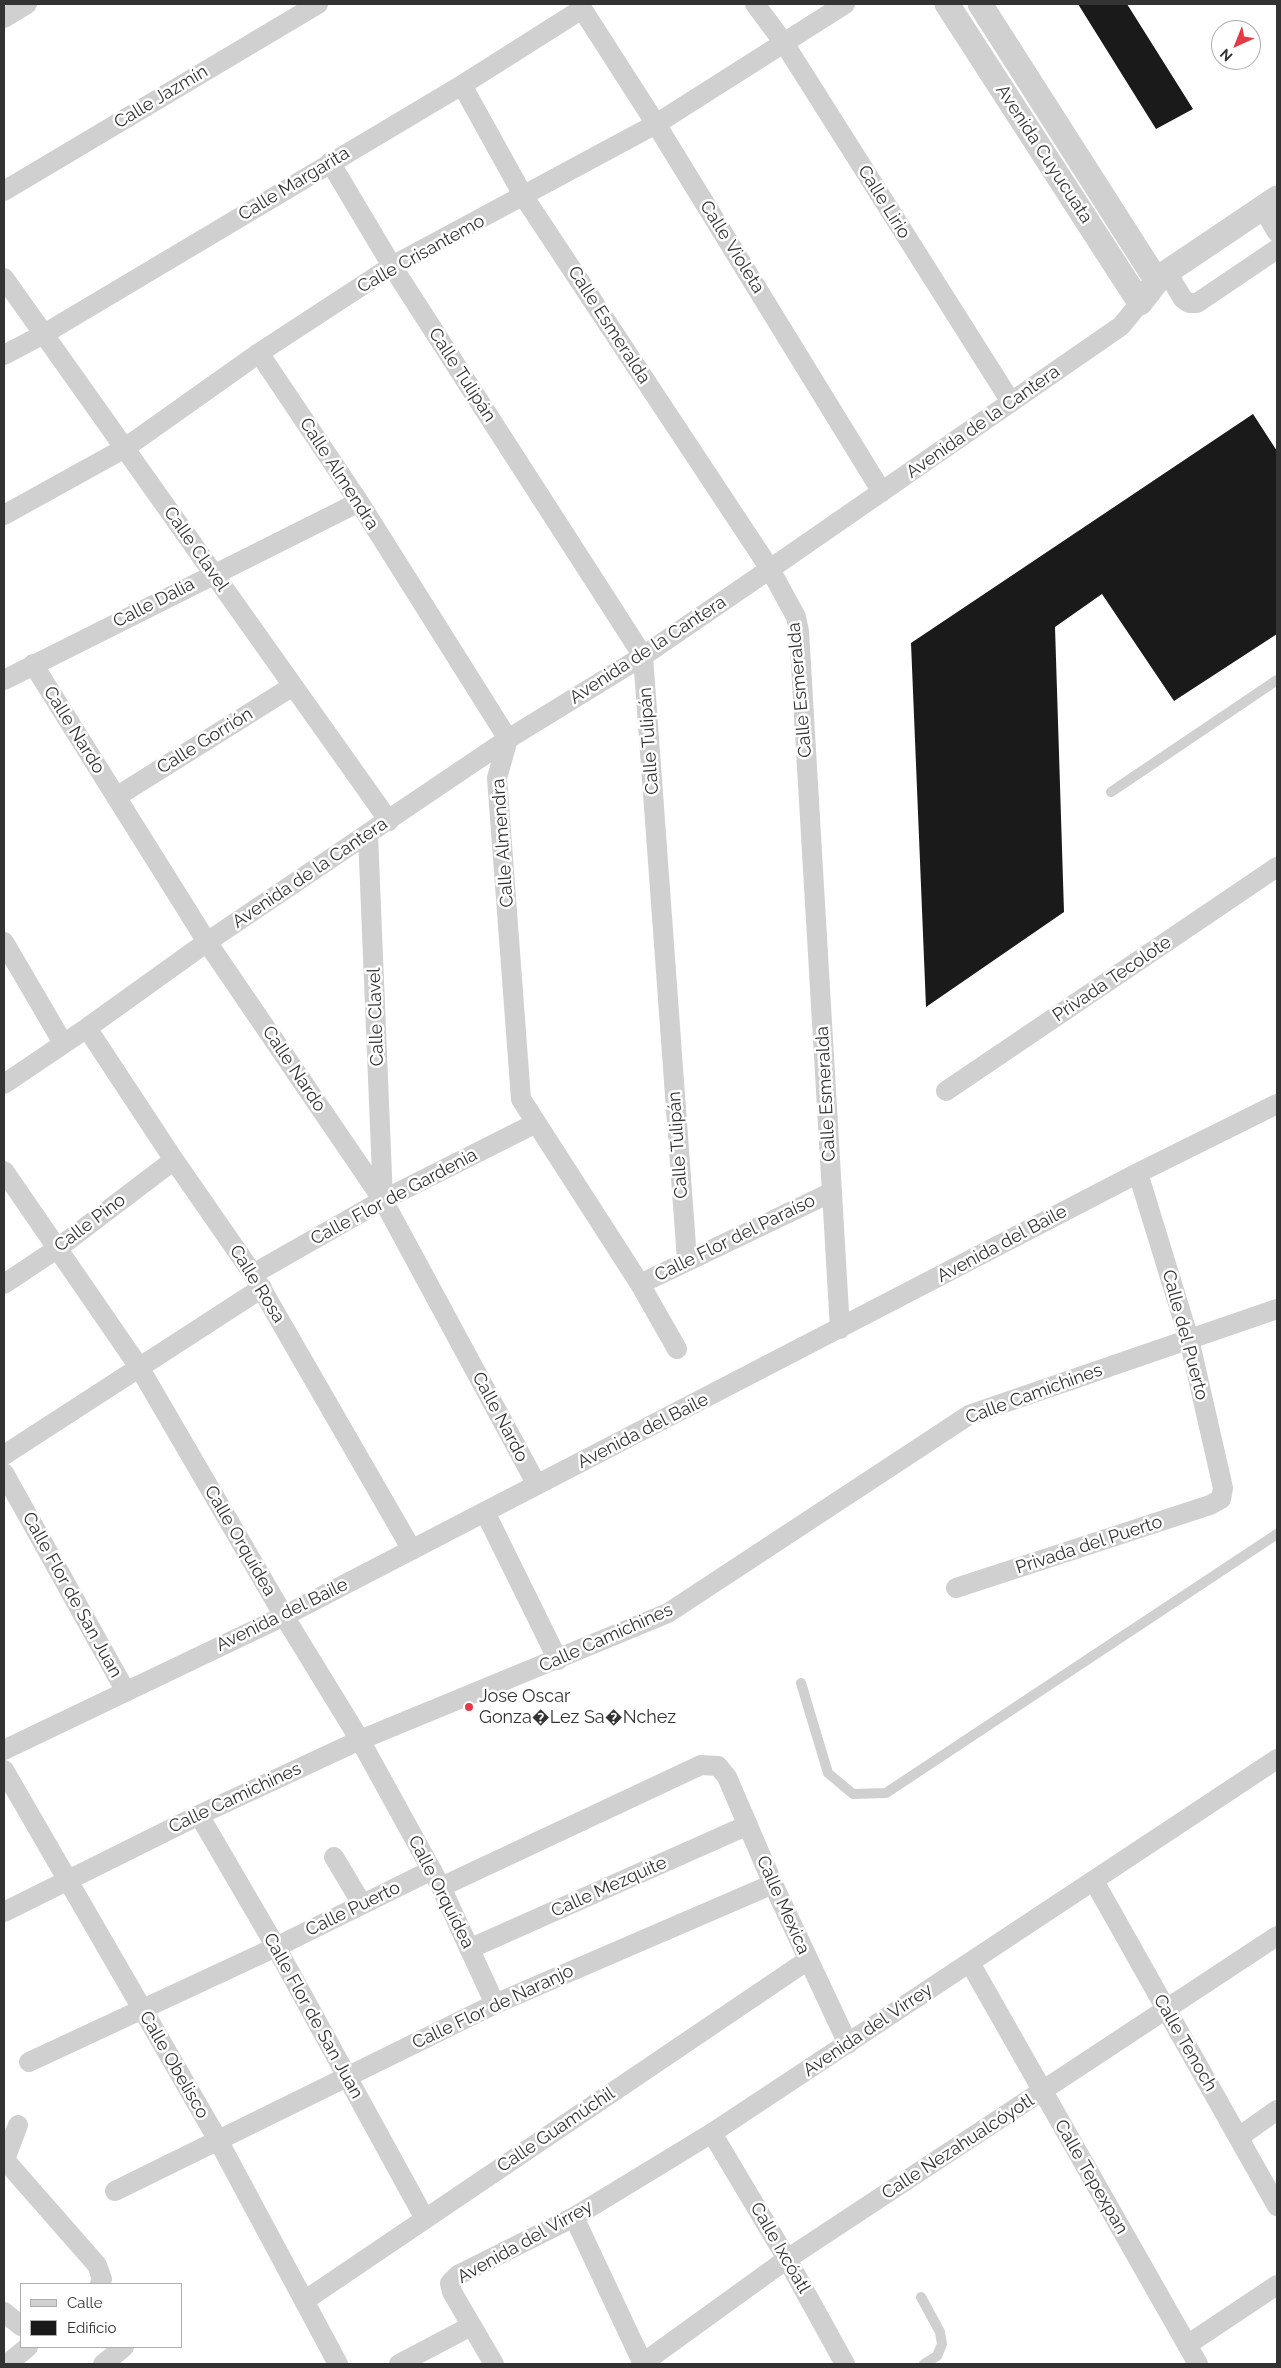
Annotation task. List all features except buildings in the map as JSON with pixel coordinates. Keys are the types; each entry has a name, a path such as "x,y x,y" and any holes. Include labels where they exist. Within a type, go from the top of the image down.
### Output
{"street":[{"path":"4,18 27,4"},
{"name":"Calle Jazmín","path":"4,191 318,4"},
{"name":"Calle Lirio","path":"755,4 784,43 1011,402"},
{"name":"Calle Crisantemo","path":"4,514 125,448 259,353 392,266 524,197 656,124 845,4"},
{"name":"Avenida Cuyucuata","path":"947,4 1140,303"},
{"name":"Avenida Cuyucuata","path":"980,4 1162,276"},
{"name":"Calle Margarita","path":"4,355 44,334 462,85 580,6"},
{"name":"Calle Violeta","path":"580,6 656,124 882,492"},
{"name":"Calle Esmeralda","path":"462,85 524,197 770,570 796,617 799,631 840,1330"},
{"name":"Calle Tulipán","path":"330,162 392,266 643,656 687,1260"},
{"path":"1270,203 1277,232"},
{"name":"Avenida de la Cantera","path":"4,1084 87,1028 207,942 508,739 643,656 770,570 1120,326 1162,276 1270,203"},
{"path":"1162,276 1189,303 1197,303 1277,249"},
{"name":"Calle Clavel","path":"4,278 389,821"},
{"name":"Calle Almendra","path":"259,353 359,502 508,739 497,778 521,1099 640,1284 677,1348"},
{"name":"Calle Dalia","path":"4,680 359,502"},
{"name":"Calle Nardo","path":"33,664 207,942 383,1200 537,1485"},
{"name":"Calle Gorrión","path":"116,797 293,686"},
{"name":"Calle Clavel","path":"368,835 383,1200"},
{"name":"Privada Tecolote","path":"946,1091 1277,867"},
{"path":"4,942 63,1044"},
{"name":"Calle Rosa","path":"87,1028 257,1281 412,1550"},
{"name":"Avenida del Baile","path":"4,1750 125,1690 284,1616 840,1330 1138,1173 1277,1104"},
{"name":"Calle Flor de Gardenia","path":"4,1455 139,1367 257,1281 383,1200 536,1123"},
{"name":"Calle Pino","path":"4,1284 58,1248 174,1160"},
{"name":"Calle Orquídea","path":"4,1171 139,1367 284,1616 360,1740 436,1878 495,2004"},
{"name":"Calle del Puerto","path":"1138,1173 1189,1339 1223,1488 1221,1499"},
{"name":"Calle Flor del Paraíso","path":"640,1284 832,1192"},
{"name":"Calle Camichines","path":"4,1912 199,1815 360,1740 558,1660 668,1613 969,1415 1277,1309"},
{"name":"Calle Flor de San Juan","path":"4,1473 125,1690"},
{"name":"Privada del Puerto","path":"956,1588 1210,1506 1221,1499"},
{"path":"486,1512 558,1660"},
{"name":"Avenida del Virrey","path":"471,2326 452,2292 450,2283 458,2274 574,2217 712,2134 1277,1759"},
{"name":"Calle Puerto","path":"30,2062 276,1947 362,1904 436,1878 701,1765 718,1766"},
{"name":"Calle Mexica","path":"718,1766 727,1776 773,1884 848,2044"},
{"name":"Calle Obelisco","path":"4,1770 218,2140 338,2364"},
{"name":"Calle Flor de San Juan","path":"199,1815 276,1947 425,2219"},
{"name":"Calle Mezquite","path":"469,1949 748,1825"},
{"path":"334,1858 362,1904"},
{"name":"Calle Tenoch","path":"1094,1881 1277,2206"},
{"name":"Calle Flor de Naranjo","path":"115,2192 346,2076 495,2004 773,1884"},
{"name":"Calle Nezahualcóyotl","path":"643,2364 787,2259 1277,1936"},
{"name":"Calle Guamúchil","path":"304,2301 808,1960"},
{"name":"Calle Tepexpan","path":"970,1963 1198,2364"},
{"path":"1239,2137 1277,2110"},
{"path":"18,2125 4,2161 97,2265 102,2279 100,2283"},
{"name":"Calle Ixcóatl","path":"712,2134 787,2259 846,2364"},
{"path":"574,2217 643,2364"},
{"path":"1187,2345 1277,2285"},
{"path":"4,2312 20,2325"},
{"path":"399,2364 471,2326 494,2364"},
{"path":"7,2364 27,2348"},
{"path":"103,2364 123,2348"}],"lane":[{"path":"1111,792 1277,680"},
{"path":"801,1683 828,1773 853,1794 886,1793 1277,1534"},
{"path":"922,2297 940,2332 942,2344 937,2356 924,2364"}],"place":[{"name":"Jose Oscar Gonza�Lez Sa�Nchez","path":"469,1707"}]}
